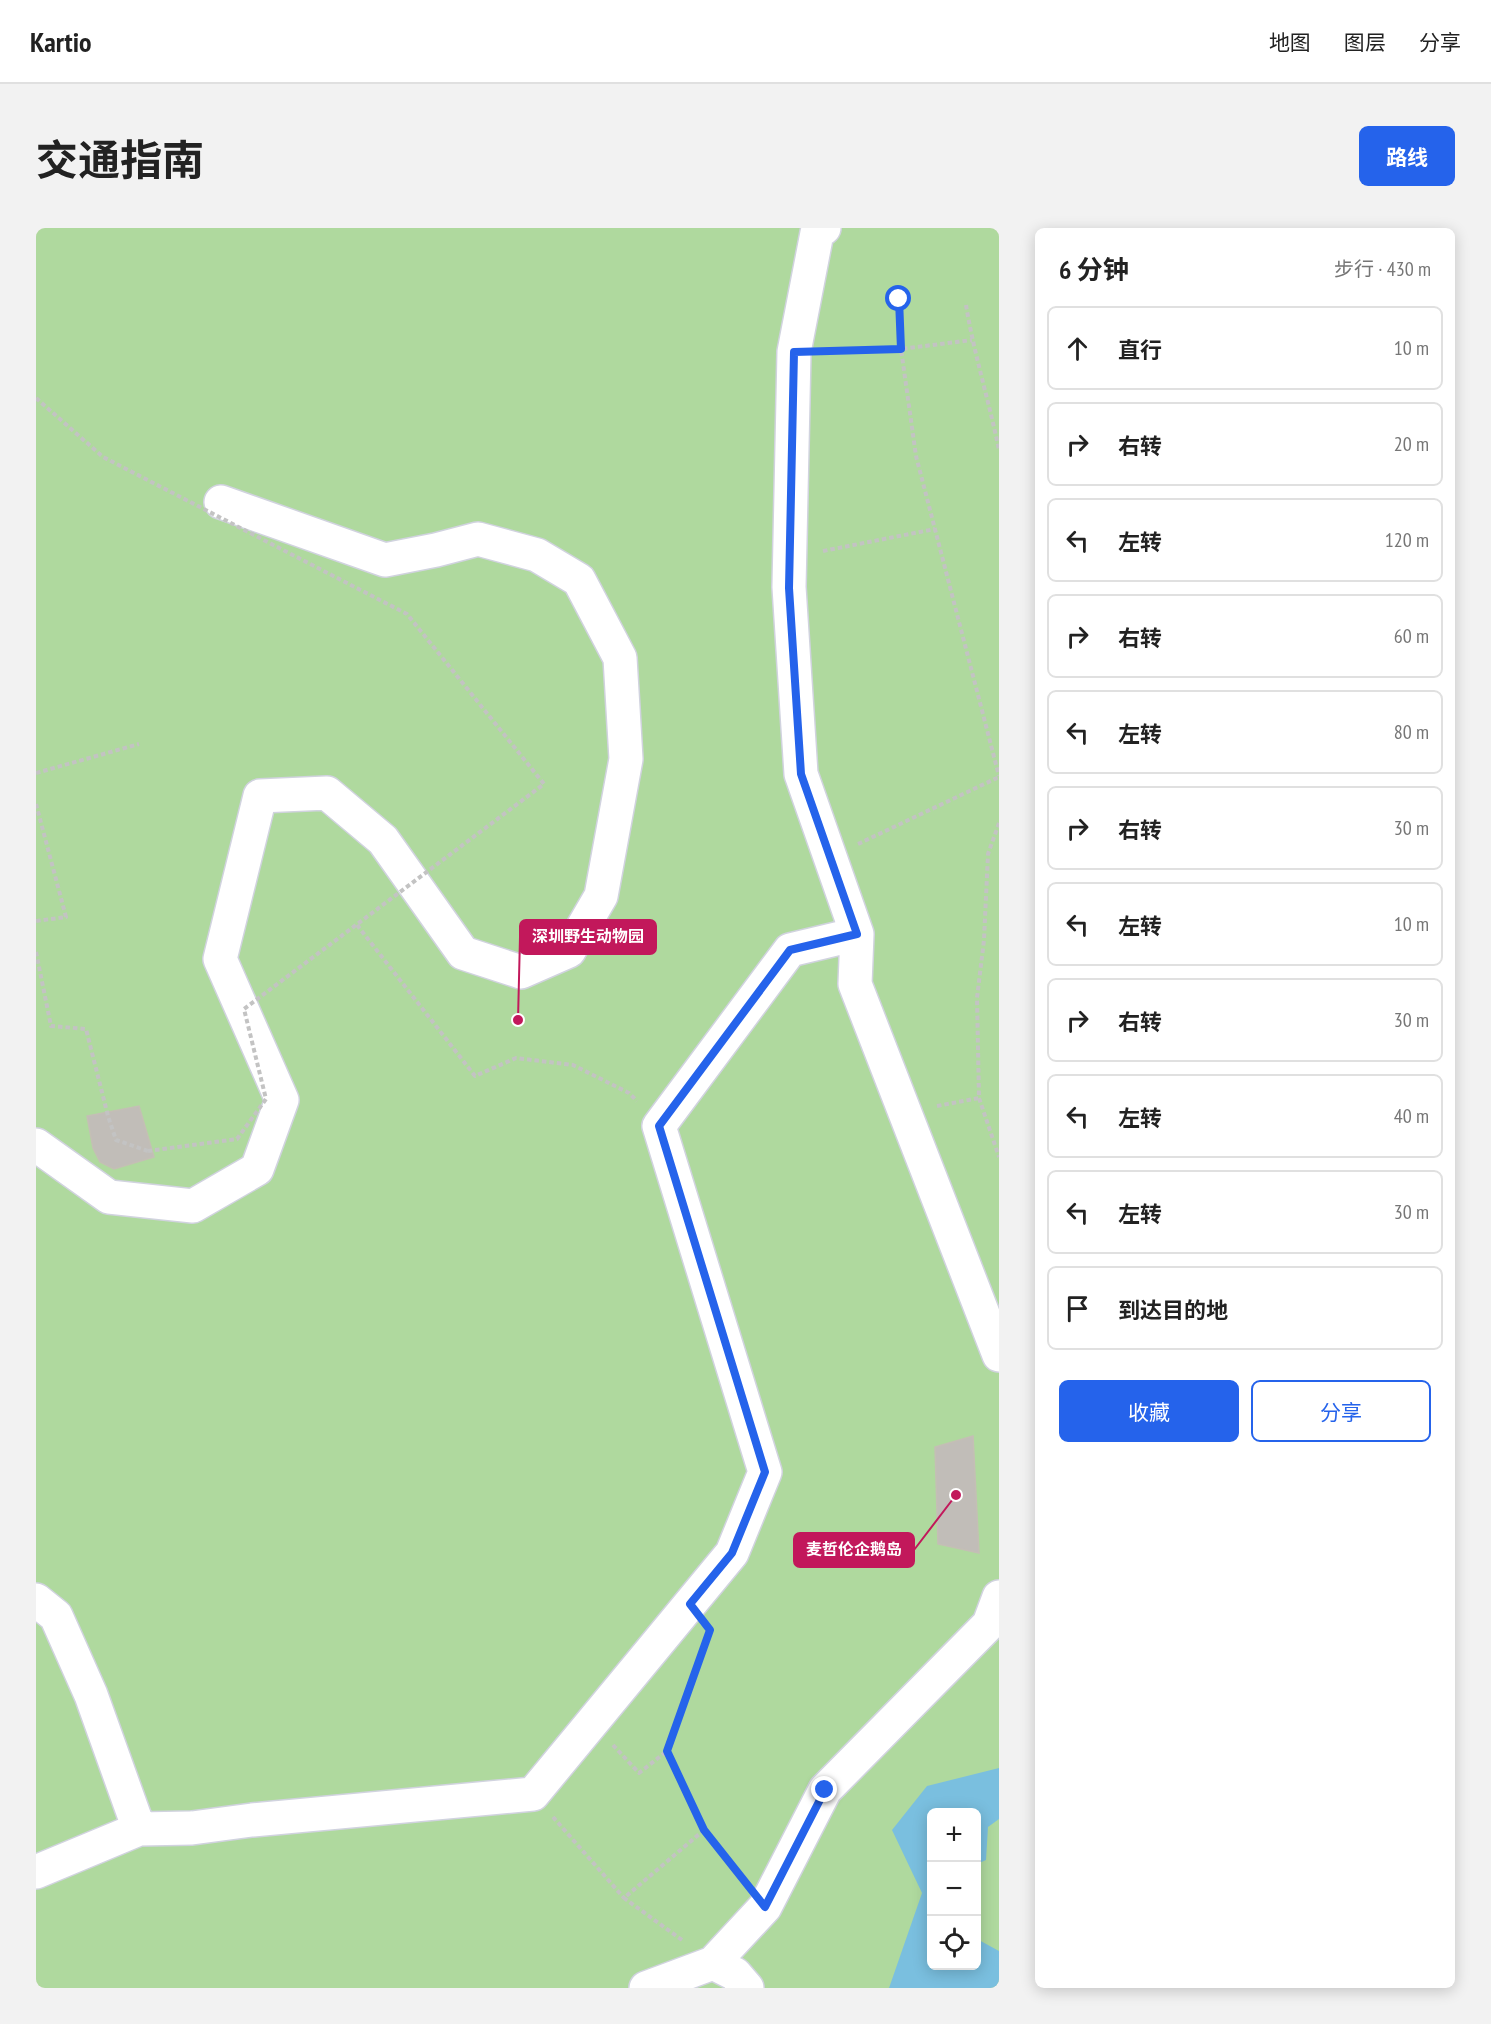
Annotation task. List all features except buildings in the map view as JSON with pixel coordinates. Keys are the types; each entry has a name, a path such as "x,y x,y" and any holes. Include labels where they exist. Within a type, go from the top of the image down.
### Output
{"lane":[{"path":"824,228 818,233 794,352 789,588 801,774 857,934 855,984 999,1355"},
{"path":"36,1145 109,1197 193,1206 257,1169 282,1100 220,959 260,795 327,793 383,840 463,953 521,972 569,951 601,896 626,759 620,658 579,580 537,555 478,539 385,560 221,502"},
{"path":"36,1872 139,1829 192,1828 252,1820 533,1794 732,1553 765,1472 659,1126 790,950 857,934"},
{"path":"646,1988 713,1963 765,1907 825,1790 989,1624 999,1597"},
{"path":"36,1600 56,1616 91,1695 139,1829"},
{"path":"713,1963 735,1974 747,1988"}],"path":[{"path":"830,857 999,777 916,456 901,349 899,299"},
{"path":"966,305 972,340 990,405 999,450"},
{"path":"794,352 901,349 972,340"},
{"path":"36,398 103,458 407,614 544,784 244,1009 266,1099 237,1139 148,1151 116,1140 86,1029 51,1026 36,952"},
{"path":"790,557 935,529"},
{"path":"36,773 140,744"},
{"path":"36,804 66,917 36,921"},
{"path":"999,824 988,854 984,940 977,998 979,1098 999,1157"},
{"path":"994,836 999,839"},
{"path":"357,926 475,1076 516,1058 573,1065 629,1093 659,1126"},
{"path":"904,1112 979,1098"},
{"path":"592,1723 639,1773 667,1751 710,1630 690,1604"},
{"path":"667,1751 704,1830 765,1907"},
{"path":"533,1794 624,1898 713,1963"},
{"path":"624,1898 704,1830"}],"green space":[{"path":"36,228 999,228 999,1988 36,1988"}],"water":[{"path":"999,1768 999,1819 988,1827 986,1860 981,1862 981,1808 927,1808 927,1970 981,1970 981,1941 999,1951 999,1988 889,1988 922,1893 892,1830 927,1786"}],"place":[{"name":"深圳野生动物园","path":"518,1020"},
{"name":"麦哲伦企鹅岛","path":"956,1495"}],"route":[{"path":"825,1790 765,1907 704,1830 667,1751 710,1630 690,1604 732,1553 765,1472 659,1126 790,950 857,934 801,774 789,588 794,352 901,349 899,299"}]}
